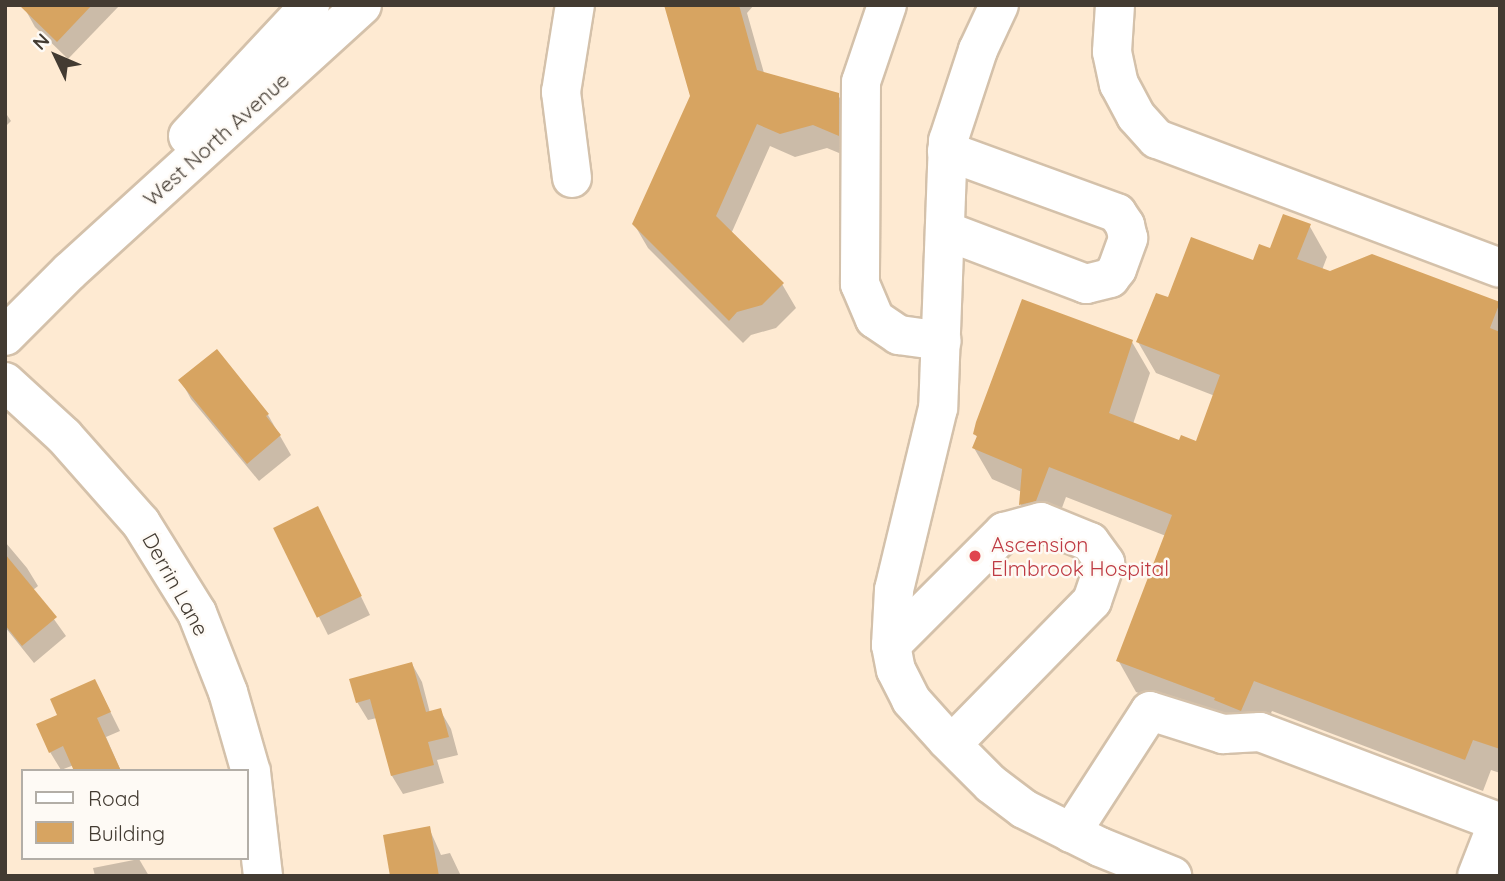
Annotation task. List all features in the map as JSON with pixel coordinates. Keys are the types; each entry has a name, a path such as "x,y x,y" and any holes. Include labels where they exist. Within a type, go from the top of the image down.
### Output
{"main road":[{"name":"West North Avenue","path":"69,272 241,76 310,5"},
{"name":"West North Avenue","path":"5,336 69,272 362,5"},
{"path":"572,178 561,92 575,5"},
{"path":"887,5 861,82 860,284 875,318 899,335 942,341"},
{"path":"999,5 978,50 948,141 938,408 894,590 891,645 896,670 911,700 991,784 1087,852 1172,876"},
{"path":"1115,5 1112,52 1119,84 1136,116 1157,139 1500,268"},
{"path":"946,231 1086,284 1110,278 1117,269 1128,238 1125,225 1117,213 947,152"},
{"name":"Derrin Lane","path":"5,382 64,436 141,523 197,613 228,692 251,772 263,876"},
{"path":"891,645 1004,532 1041,522 1090,542 1105,563 1092,601 951,744"},
{"path":"1087,852 1150,711 1223,734 1260,732 1498,822 1486,872"}],"building":[{"path":"19,5 92,5 57,42"},
{"path":"664,5 739,5 757,70 839,93 839,136 813,125 780,134 757,124 716,216 784,283 762,305 737,312 729,321 632,224 690,96"},
{"path":"1283,214 1311,224 1297,259 1330,271 1372,254 1500,302 1490,328 1500,332 1500,749 1473,740 1465,760 1254,681 1241,711 1214,700 1215,698 1116,661 1172,515 1049,467 1036,501 1019,505 1022,469 972,448 977,436 973,434 976,422 1022,299 1133,340 1109,413 1179,440 1181,435 1196,441 1220,375 1136,342 1156,293 1168,297 1191,237 1253,260 1259,244 1270,248"},
{"path":"217,349 269,414 266,416 281,435 247,464 178,380"},
{"path":"318,506 362,596 317,618 273,528"},
{"path":"5,554 57,617 22,646 5,625"},
{"path":"412,662 426,712 441,708 449,737 428,742 434,765 391,776 370,699 356,703 349,679"},
{"path":"95,679 111,712 97,718 120,769 73,769 63,746 49,753 36,724 57,715 50,699"},
{"path":"430,826 439,876 390,876 383,835"}],"place":[{"name":"Ascension Elmbrook Hospital","path":"975,556"}]}
